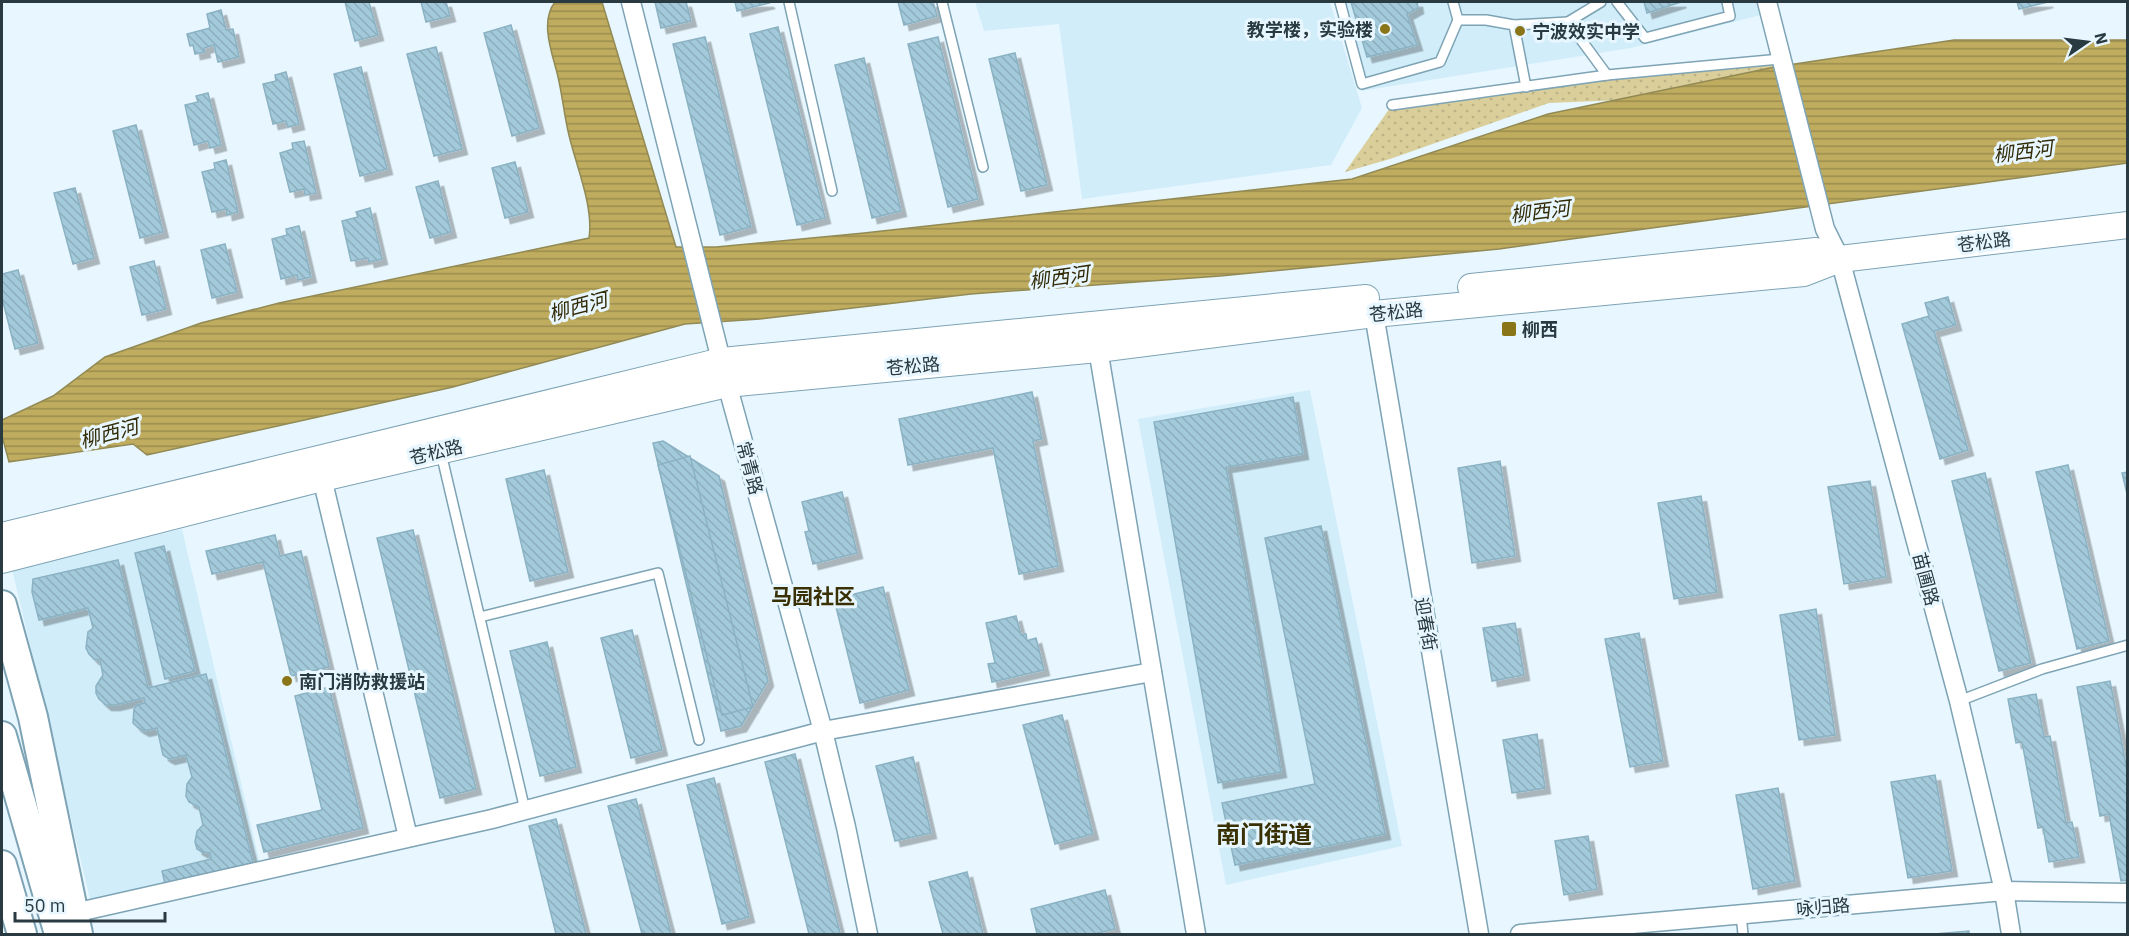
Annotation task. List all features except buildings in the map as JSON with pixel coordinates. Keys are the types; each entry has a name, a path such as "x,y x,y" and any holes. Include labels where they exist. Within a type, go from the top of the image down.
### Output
{"main road":[{"name":"苍松路","path":"2,560 322,478 440,451 722,365 1098,349 1374,314 1804,273 1840,258 2127,225"},
{"name":"苍松路","path":"2,536 722,365 1816,251 1840,258"},
{"path":"2,605 33,717 70,927"},
{"path":"2,736 70,927"},
{"path":"2,792 42,934"},
{"path":"2,865 22,934"}],"street":[{"name":"常青路","path":"631,2 722,365 823,731 868,934"},
{"name":"苗圃路","path":"1767,2 1825,229 1840,258 1959,701 2004,891 2011,934"},
{"name":"迎春街","path":"1374,314 1479,934"},
{"path":"1098,349 1196,934"},
{"path":"322,478 408,837"},
{"path":"70,927 408,837 525,810 823,731 1152,672"},
{"name":"咏归路","path":"1520,934 2004,891 2127,893"}],"lane":[{"path":"789,2 832,191"},
{"path":"942,2 983,167"},
{"path":"1340,2 1362,84 1440,62 1458,20 1453,2"},
{"path":"1458,20 1486,20 1514,26 1568,22 1601,2"},
{"path":"1617,2 1645,38 1730,16 1727,2"},
{"path":"1568,22 1607,75"},
{"path":"1514,26 1526,87"},
{"path":"1392,105 1607,75 1781,59"},
{"path":"440,451 525,810"},
{"path":"480,617 658,573 699,740"},
{"path":"1959,701 2042,669 2127,645"},
{"path":"1741,915 1743,934"}],"shaded area":[{"path":"975,2 1330,2 1362,108 1331,165 1082,199 1059,24 984,31"},
{"name":"宁波效实中学","path":"1335,2 1758,2 1761,15 1631,48 1361,91"},
{"path":"1781,59 1790,93 1549,103 1390,159 1345,172 1392,105"},
{"path":"1310,390 1402,846 1226,885 1138,419"},
{"path":"182,529 260,864 91,904 12,569"}],"water":[{"name":"柳西河","path":"555,2 602,2 676,247 716,247 864,233 1352,179 1548,114 1775,67 1954,40 2127,40 2127,163 1499,249 1220,276 971,294 760,319 685,324 453,387 147,455 133,444 9,462 2,436 2,420 53,396 105,357 201,323 279,303 589,238 589,212 568,131 549,39 548,19"}],"place":[{"name":"教学楼，实验楼","path":"1385,29"},
{"name":"宁波效实中学","path":"1520,31"},
{"name":"柳西","path":"1509,329"},
{"name":"南门消防救援站","path":"287,681"}],"district":[{"name":"马园社区","path":"813,596"},
{"name":"南门街道","path":"1264,834"}]}
